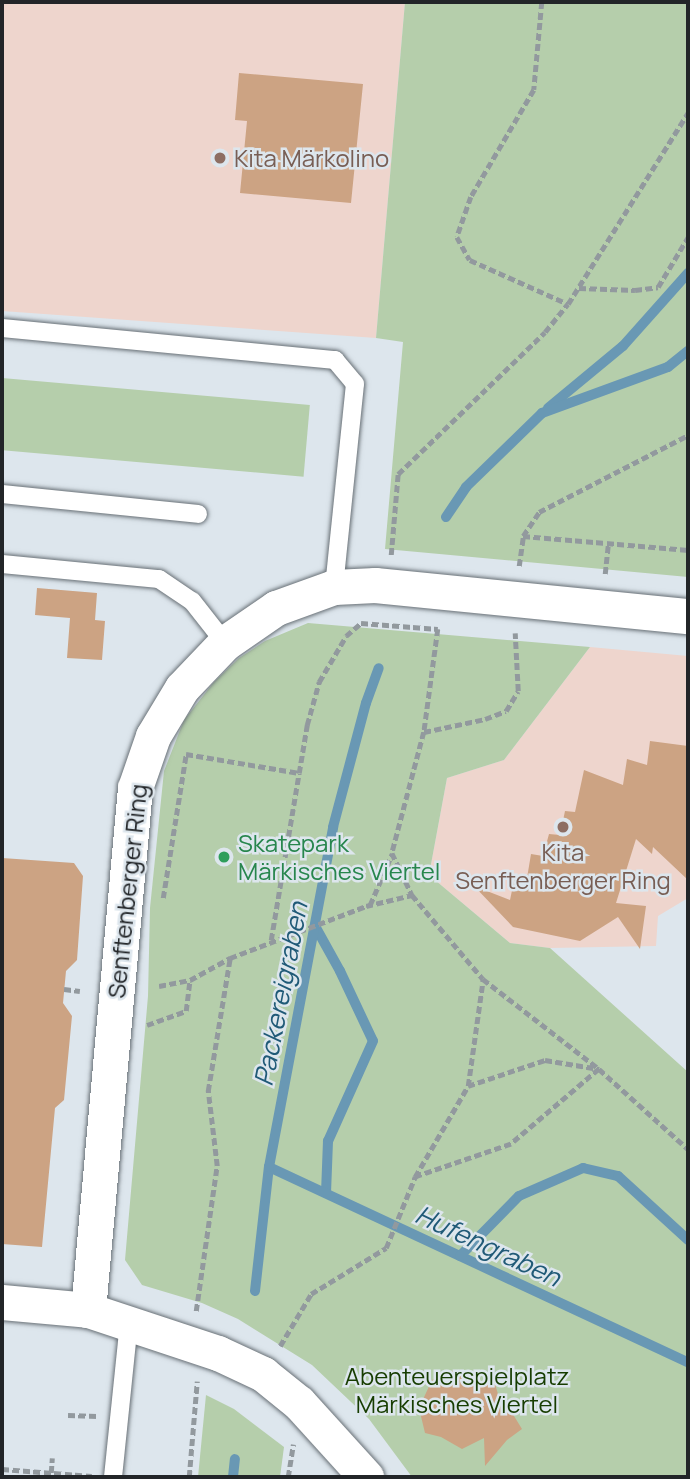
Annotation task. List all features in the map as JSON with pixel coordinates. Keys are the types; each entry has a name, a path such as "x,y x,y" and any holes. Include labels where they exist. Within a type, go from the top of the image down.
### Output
{"street":[{"name":"Senftenberger Ring","path":"88,1310 135,788 144,758 166,711 182,688 225,643 276,608 334,587 375,585 688,616"},
{"path":"2,1302 88,1310 218,1353 263,1374 299,1403 366,1477"}],"lane":[{"path":"2,328 335,360 355,384 334,587"},
{"path":"2,494 198,513"},
{"path":"2,564 159,579 192,601 225,643"},
{"path":"113,1477 129,1322"}],"path":[{"path":"542,2 534,90 471,197 457,237 470,260 568,304"},
{"path":"391,556 398,474 545,332 568,304 688,113"},
{"path":"578,288 635,290 658,287 688,237"},
{"path":"519,566 523,537 539,512 688,435"},
{"path":"523,537 688,551"},
{"path":"605,574 608,544"},
{"path":"271,941 307,725 319,682 346,636 361,622 438,629 424,732 392,853 368,906"},
{"path":"424,732 485,719 506,711 518,691 515,632"},
{"path":"163,898 186,754 299,773"},
{"path":"392,853 412,895 483,979 599,1069 688,1149"},
{"path":"159,986 190,980 230,958 271,941 368,906 412,895"},
{"path":"196,1311 217,1166 208,1091 230,958"},
{"path":"278,1350 311,1294 386,1248 415,1177 468,1086 483,979"},
{"path":"141,1027 186,1011 190,980"},
{"path":"64,989 80,991"},
{"path":"468,1086 545,1060 599,1069"},
{"path":"415,1177 511,1144 599,1069"},
{"path":"189,1477 197,1380"},
{"path":"288,1477 293,1443"},
{"path":"51,1473 52,1458"},
{"path":"2,1469 100,1477"},
{"path":"23,1470 23,1477"}],"shaded area":[{"name":"Kita Märkolino","path":"2,2 405,2 376,338 2,311"},
{"name":"Kita Senftenberger Ring","path":"590,647 688,656 688,898 658,916 656,946 550,948 510,943 429,875 447,778 504,760"}],"green space":[{"path":"405,2 688,2 688,577 385,549 403,342 376,338"},
{"path":"2,378 310,405 304,477 2,450"},
{"name":"Abenteuerspielplatz Märkisches Viertel","path":"308,623 590,647 504,760 447,778 429,875 510,943 550,948 688,1072 688,1477 412,1477 369,1419 312,1365 238,1319 202,1303 142,1285 125,1260 148,996 150,908 164,771 184,720 214,682 239,658 265,641"},
{"path":"206,1395 234,1409 284,1447 280,1477 198,1477"}],"building":[{"path":"239,73 363,84 351,203 240,193 247,121 235,120"},
{"path":"37,588 97,593 95,620 105,621 102,660 67,658 70,618 35,615"},
{"path":"650,741 688,746 688,880 653,847 652,854 636,839 616,903 646,906 640,949 618,917 580,941 513,927 474,886 510,900 515,876 527,878 531,854 543,856 549,834 560,835 565,811 575,812 584,770 623,785 627,759 647,765"},
{"path":"2,858 74,863 83,876 77,960 66,971 63,1003 72,1016 64,1100 55,1108 42,1247 2,1244"},
{"path":"454,1370 468,1379 495,1384 501,1404 506,1403 522,1429 507,1440 485,1466 484,1438 462,1449 441,1437 425,1433 419,1408 432,1380"}],"waterway":[{"name":"Packereigraben","path":"548,408 623,346 688,273"},
{"name":"Packereigraben","path":"446,517 466,487 542,413 668,367 688,351"},
{"name":"Packereigraben","path":"255,1291 269,1167 333,827 366,703 379,668"},
{"path":"315,926 373,1041 328,1141 326,1193"},
{"name":"Hufengraben","path":"269,1167 688,1362"},
{"path":"460,1256 519,1196 583,1168 618,1176 688,1240"},
{"name":"Packereigraben","path":"233,1477 235,1459"}],"place":[{"name":"Kita Märkolino","path":"220,158"},
{"name":"Kita Senftenberger Ring","path":"563,827"},
{"name":"Skatepark Märkisches Viertel","path":"224,857"}]}
